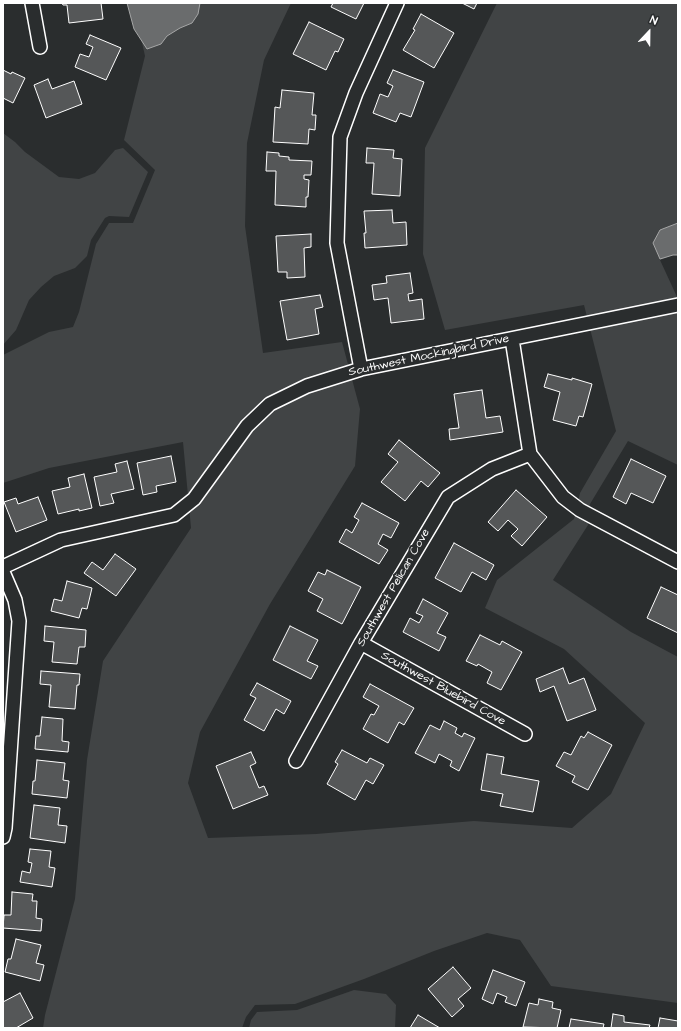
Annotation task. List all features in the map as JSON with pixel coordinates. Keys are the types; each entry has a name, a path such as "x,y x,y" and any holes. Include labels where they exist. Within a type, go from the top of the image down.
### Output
{"street":[{"path":"32,3 40,47"},
{"path":"361,369 337,243 340,137 356,93 397,3"},
{"name":"Southwest Mockingbird Drive","path":"3,567 61,540 174,515 194,499 247,426 270,404 307,386 361,369 678,305"},
{"path":"512,339 530,454 563,497 580,510 678,562"},
{"name":"Southwest Pelican Cove","path":"296,761 361,643 448,497 492,469 530,454"},
{"path":"3,572 15,600 19,621 3,837"},
{"name":"Southwest Bluebird Cove","path":"361,643 525,734"}],"shaded area":[{"path":"127,3 200,3 198,14 192,23 167,36 161,44 147,49 134,29"},
{"path":"133,3 291,3 264,60 247,143 245,226 263,353 342,342 360,409 355,466 270,604 200,732 188,783 208,838 316,834 474,821 572,828 611,794 645,723 564,649 485,608 497,580 574,519 580,493 616,431 584,305 445,330 423,254 425,148 497,3 678,3 678,255 673,255 660,260 678,299 678,465 628,441 590,504 588,525 553,580 631,632 678,657 678,1003 551,986 520,940 487,933 434,951 364,979 295,1004 255,1005 246,1017 242,1028 43,1028 75,899 87,760 103,661 191,528 183,442 49,468 3,483 3,355 49,332 73,327 79,312 96,244 109,223 133,223 155,170 124,140 145,56"},
{"path":"3,133 25,152 59,177 79,179 95,173 115,150 123,148 148,172 129,217 109,216 105,218 91,240 87,256 75,268 54,276 41,287 29,300 16,330 3,345"},
{"path":"678,223 678,255 660,259 653,243 660,230"},
{"path":"354,990 386,994 396,1005 395,1028 249,1028 251,1020 257,1012 297,1010"}],"building":[{"path":"62,3 101,3 103,19 69,23 67,5 63,5"},
{"path":"333,3 364,3 356,19 331,7"},
{"path":"462,3 477,3 474,9"},
{"path":"421,14 454,33 434,68 403,50 415,30 413,29"},
{"path":"309,22 344,39 338,52 335,51 326,70 293,54"},
{"path":"90,35 121,48 106,80 75,67 80,54 89,57 93,47 86,44"},
{"path":"3,70 25,78 13,103 3,98"},
{"path":"393,70 424,82 411,117 400,113 396,122 373,113 380,94 388,97 393,86 387,83"},
{"path":"48,79 52,89 74,81 82,104 46,118 34,85"},
{"path":"282,90 314,93 312,115 316,115 315,130 309,129 308,144 273,142 275,107 280,108"},
{"path":"367,148 394,150 393,158 402,159 400,196 372,194 374,163 366,163"},
{"path":"267,152 279,153 279,156 289,157 289,160 312,161 311,175 304,175 304,179 309,180 306,207 275,205 276,171 266,171"},
{"path":"392,210 393,223 406,222 407,245 365,248 364,233 366,233 364,211"},
{"path":"311,234 311,247 304,248 305,277 287,278 287,272 278,272 276,236"},
{"path":"410,273 413,293 408,294 409,301 422,299 424,319 391,323 388,298 374,300 372,285 387,283 386,276"},
{"path":"320,295 323,307 315,309 319,334 287,340 280,301"},
{"path":"548,374 572,380 572,378 592,384 583,417 579,416 576,426 553,420 560,392 544,387"},
{"path":"482,390 486,418 500,416 503,432 450,440 449,429 459,428 454,394"},
{"path":"399,440 440,473 428,487 421,481 405,501 381,482 398,462 388,454"},
{"path":"171,456 176,482 156,486 157,492 143,495 137,463"},
{"path":"631,459 666,476 653,503 631,493 626,504 613,497"},
{"path":"127,461 134,489 111,494 114,503 100,506 94,477 117,472 115,464"},
{"path":"84,474 92,508 79,511 79,509 58,514 52,491 70,487 68,478"},
{"path":"516,490 547,517 522,546 511,536 518,529 508,520 498,531 488,522"},
{"path":"38,497 47,520 16,532 4,502 16,498 18,504"},
{"path":"362,503 399,523 391,538 383,534 378,544 388,550 379,564 339,542 346,529 352,533 359,520 354,517"},
{"path":"454,543 494,565 486,580 472,572 461,592 435,578"},
{"path":"115,554 136,569 116,596 84,573 92,562 103,570"},
{"path":"327,570 361,587 342,624 317,611 323,599 308,591 318,572 325,575"},
{"path":"67,581 92,588 87,609 82,608 79,618 51,611 54,599 62,601"},
{"path":"661,587 678,595 678,633 647,618"},
{"path":"423,599 448,613 437,633 446,637 439,651 403,632 410,618 419,623 423,616 416,613"},
{"path":"45,626 86,630 85,647 79,647 77,664 52,662 54,642 44,641"},
{"path":"290,626 318,640 307,661 318,666 311,679 273,660"},
{"path":"480,635 500,645 502,641 522,652 501,690 487,683 492,672 478,664 477,666 466,661"},
{"path":"563,668 569,684 584,678 596,710 567,721 554,686 540,692 536,679"},
{"path":"41,671 80,674 79,685 77,685 75,709 49,707 51,685 40,684"},
{"path":"257,683 291,701 284,714 276,709 264,731 244,720 256,698 250,695"},
{"path":"370,684 414,708 404,725 399,722 388,743 363,729 371,714 374,715 379,706 363,697"},
{"path":"42,717 63,719 62,741 69,742 68,752 35,749 36,736 40,736"},
{"path":"444,721 457,728 455,733 462,737 464,733 475,738 459,771 450,766 452,761 439,754 435,763 415,753 430,725 440,730"},
{"path":"588,732 612,745 588,790 572,782 575,776 556,766 564,752 571,755 581,736 584,738"},
{"path":"342,750 367,763 370,758 384,765 373,784 366,780 355,800 327,784 338,764 335,762"},
{"path":"251,752 256,763 250,766 259,788 264,786 268,795 233,809 216,766"},
{"path":"487,754 504,757 501,774 539,781 533,812 500,806 503,794 481,790"},
{"path":"37,760 65,763 63,780 69,781 67,798 32,794"},
{"path":"34,805 60,808 58,825 67,826 65,843 30,838"},
{"path":"30,849 51,851 49,867 55,868 52,887 20,882 22,871 30,873 32,863 28,862"},
{"path":"12,892 33,894 32,901 37,901 36,918 42,919 41,931 3,928 4,915 11,915"},
{"path":"16,939 41,945 36,963 44,965 40,981 5,972 8,959 11,959"},
{"path":"453,967 471,988 458,999 464,1006 452,1017 428,989"},
{"path":"493,970 525,982 516,1006 505,1002 507,997 497,993 493,1004 482,999"},
{"path":"20,993 33,1018 16,1028 3,1028 3,1002"},
{"path":"539,999 553,1002 552,1008 561,1010 557,1028 523,1027 529,1003 538,1005"},
{"path":"613,1014 624,1016 624,1022 650,1025 649,1028 611,1028"},
{"path":"418,1015 440,1028 410,1028"},
{"path":"660,1018 678,1021 678,1028 658,1028"},
{"path":"571,1019 604,1024 603,1028 569,1028"}]}
